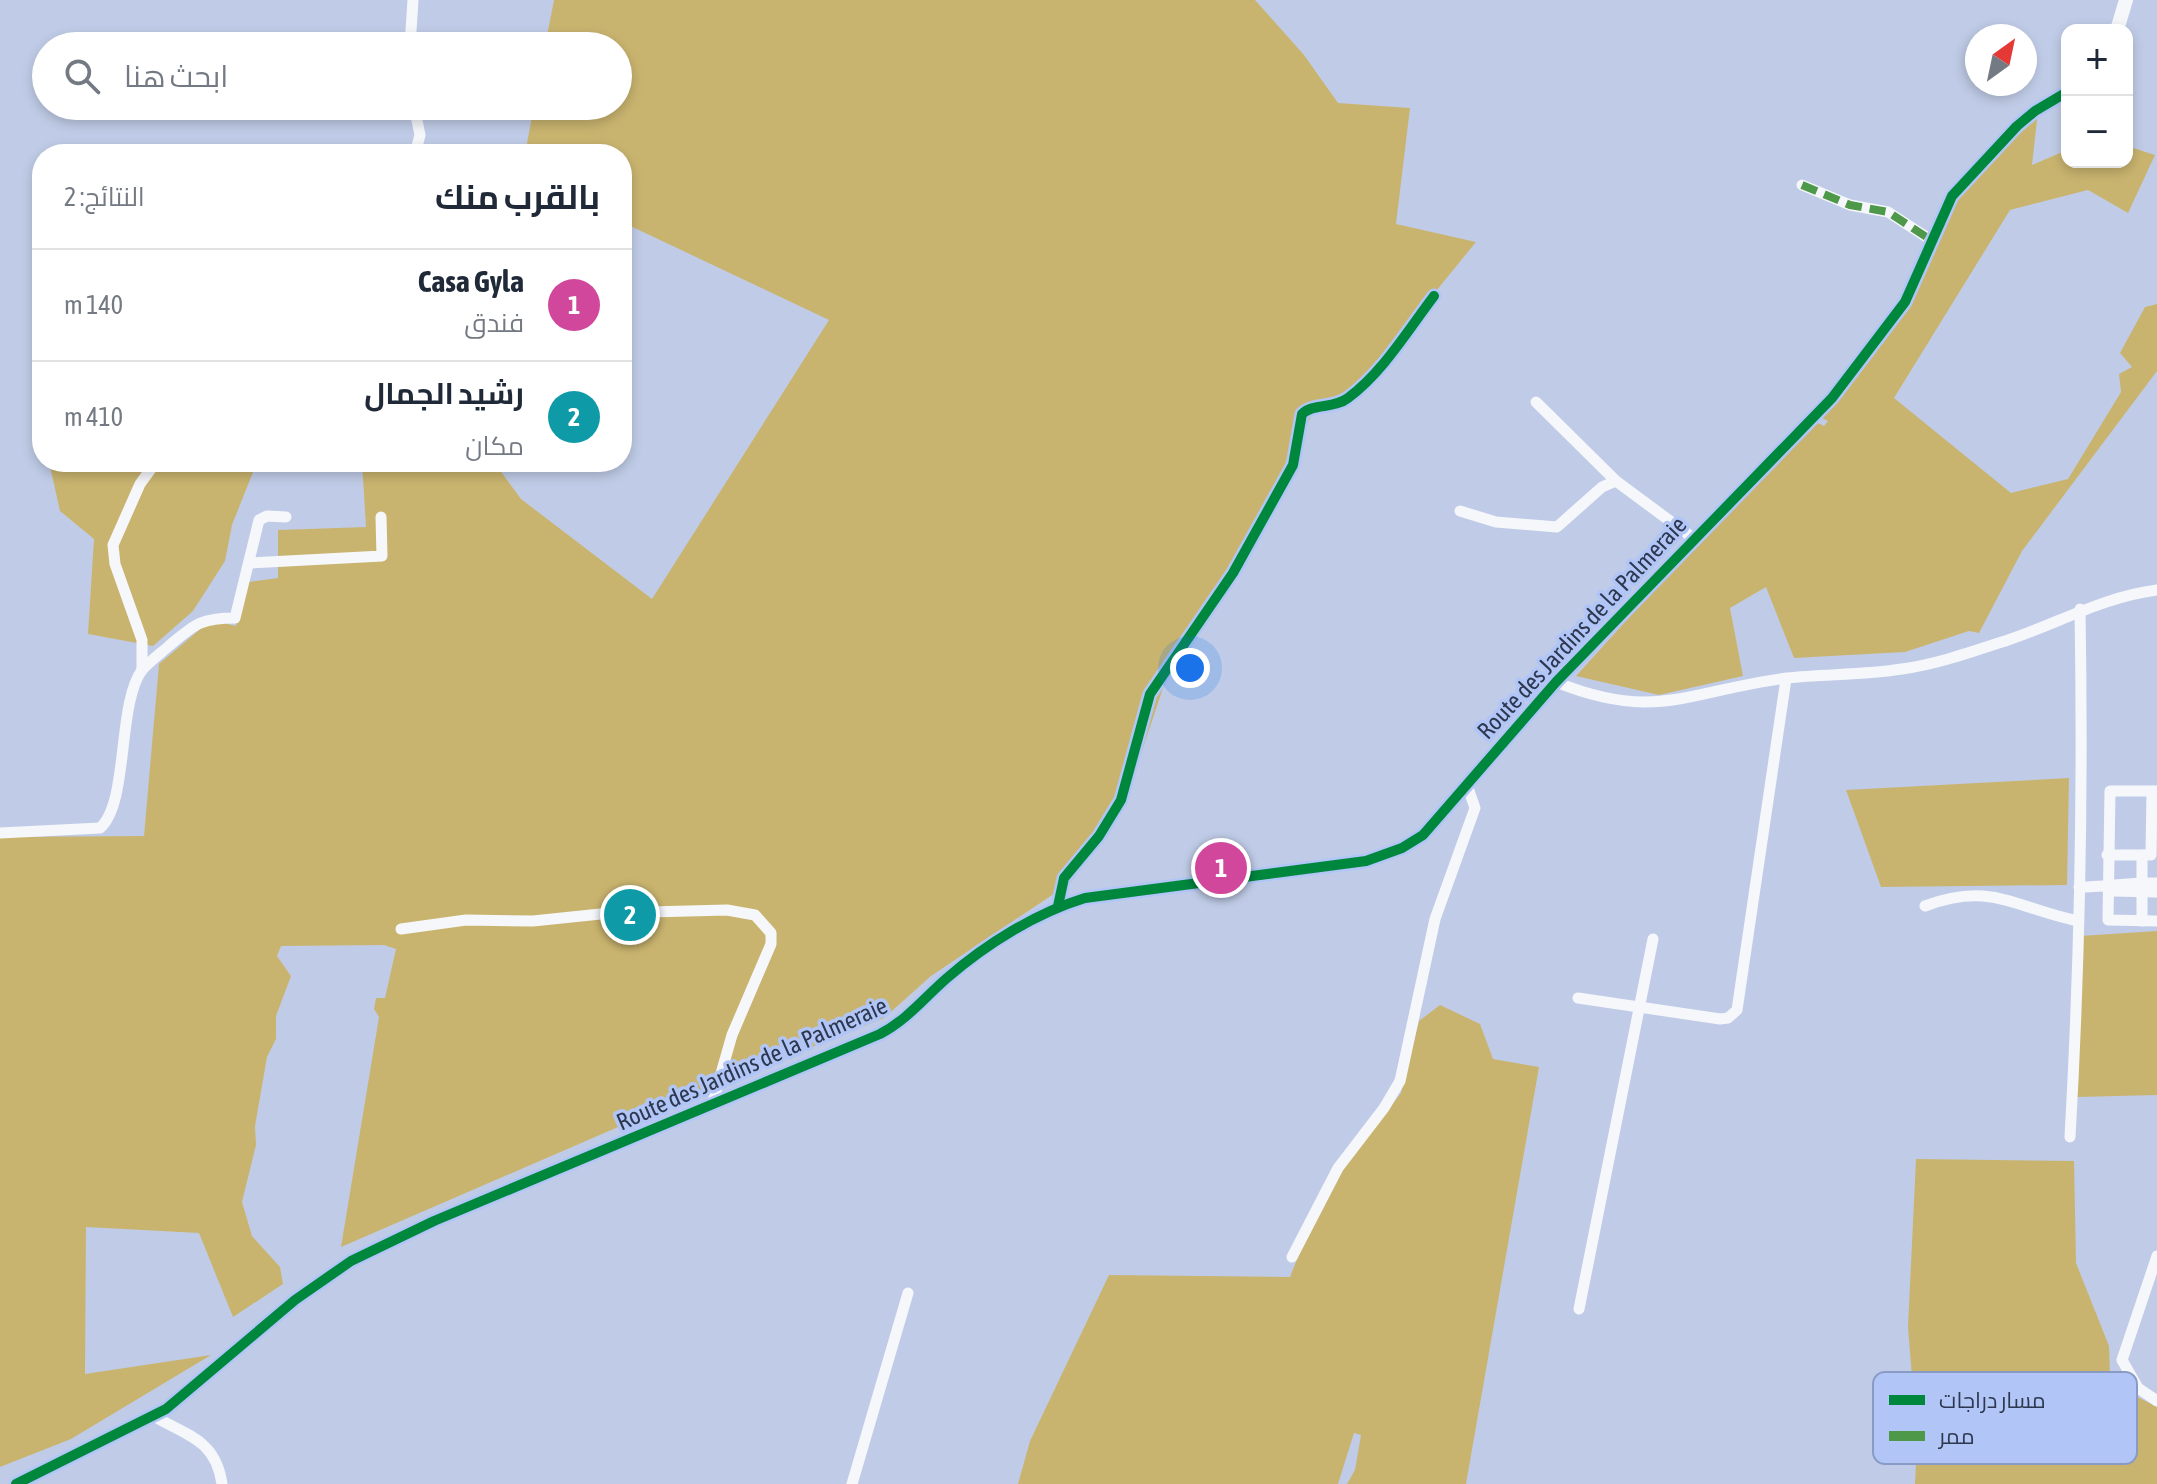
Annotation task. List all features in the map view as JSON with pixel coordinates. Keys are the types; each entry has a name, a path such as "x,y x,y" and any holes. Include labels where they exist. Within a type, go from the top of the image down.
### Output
{"street":[{"path":"411,32 413,0"},
{"path":"2119,24 2126,0"},
{"name":"Route des Jardins de la Palmeraie","path":"16,1484 155,1417 295,1300 351,1261 434,1221 896,1026 960,967 1058,906 1085,898 1366,861 1402,848 1423,835 1556,682 1854,371 1905,302 1948,203 1971,172 2035,111 2061,96"},
{"path":"417,120 420,135 418,144"},
{"path":"1802,185 1850,205 1888,212 1931,240"},
{"path":"1058,906 1064,878 1099,836 1121,800 1150,694 1233,573 1293,465 1302,414 1311,408 1333,407 1352,395 1434,296"},
{"path":"1536,402 1616,481 1693,538"},
{"path":"0,833 100,828 107,822 114,805 122,744 142,670 142,640 115,564 113,545 148,472"},
{"path":"1460,511 1496,522 1557,527 1602,487 1616,481"},
{"path":"142,670 196,623 209,618 235,618 259,520 286,517"},
{"path":"249,563 382,556 381,517"},
{"path":"1556,682 1614,700 1646,704 1670,703 1786,679 1874,672 1929,663 2010,639 2080,609 2157,590"},
{"path":"2070,1137 2079,887 2080,609"},
{"path":"1578,998 1720,1019 1728,1018 1737,1010 1786,679"},
{"path":"1292,1257 1338,1168 1384,1108 1400,1081 1435,919 1475,808 1467,785"},
{"path":"2142,921 2142,887 2150,855 2154,791 2110,791 2106,887 2108,920 2142,921 2157,921"},
{"path":"2107,855 2150,855"},
{"path":"2079,887 2106,887 2114,891 2157,883"},
{"path":"2142,887 2157,892"},
{"path":"1925,906 1951,896 1994,895 2078,921"},
{"path":"401,929 466,920 533,921 610,913 727,910 755,915 771,933 771,944 732,1035 712,1105"},
{"path":"1579,1309 1642,1007 1653,939"},
{"path":"2129,1372 2122,1360 2157,1256"},
{"path":"852,1484 908,1293"},
{"path":"2137,1386 2157,1401"},
{"path":"155,1417 207,1446 219,1464 222,1484"}],"shaded area":[{"path":"554,0 1255,0 1304,55 1338,103 1410,108 1396,224 1476,242 1340,409 1313,412 1229,587 1166,679 1130,787 1108,833 1070,883 931,976 884,1018 669,1105 341,1247 379,1017 374,1009 376,998 385,998 396,949 384,945 281,946 277,956 291,976 276,1016 276,1039 267,1057 255,1126 256,1145 242,1202 252,1236 280,1267 283,1284 233,1317 199,1233 86,1227 85,1374 211,1355 71,1439 0,1467 0,837 144,836 159,664 211,620 236,626 241,583 278,578 278,530 366,527 363,472 501,472 521,499 652,599 829,320 632,227 632,144 527,144 531,120 632,120 632,32 548,32"},
{"path":"2038,111 2032,165 2061,153 2061,168 2133,168 2133,148 2155,155 2128,213 2088,190 2010,210 1894,398 2011,493 2068,479 2121,392 2119,374 2132,367 2120,353 2145,307 2157,304 2157,371 2022,551 1979,633 1969,631 1905,652 1794,658 1766,587 1730,608 1743,676 1659,695 1576,676 1721,516 1814,421 1824,426 1828,421 1820,417 1843,396 1849,382 1909,309 1955,197"},
{"path":"51,472 253,472 232,525 225,561 193,611 153,646 88,634 94,539 60,511"},
{"path":"2069,778 2067,885 1881,887 1846,790"},
{"path":"2157,931 2157,1095 2077,1097 2080,936"},
{"path":"1440,1005 1480,1024 1493,1059 1539,1067 1466,1484 1347,1484 1355,1470 1361,1435 1354,1433 1338,1484 1018,1484 1030,1441 1109,1275 1290,1277 1309,1229 1344,1166 1401,1093 1419,1021"},
{"path":"1916,1159 2074,1161 2076,1263 2109,1346 2110,1372 1912,1372 1908,1327"},
{"path":"2137,1397 2157,1407 2157,1484 1915,1484 1916,1464 2137,1464"}],"marked path":[{"path":"1802,185 1850,205 1888,212 1931,240"}],"cycle path":[{"path":"16,1484 166,1409 295,1300 351,1261 434,1221 880,1034 907,1015 978,953 1048,912 1085,898 1366,861 1402,848 1423,835 1556,682 1832,398 1905,302 1952,196 2017,126 2061,96"},
{"path":"1058,906 1064,878 1099,836 1121,800 1150,694 1233,573 1293,465 1302,414 1312,408 1336,404 1361,388 1434,296"}],"place":[{"name":"Casa Gyla","path":"1221,868"},
{"name":"رشيد الجمال","path":"630,915"}]}
